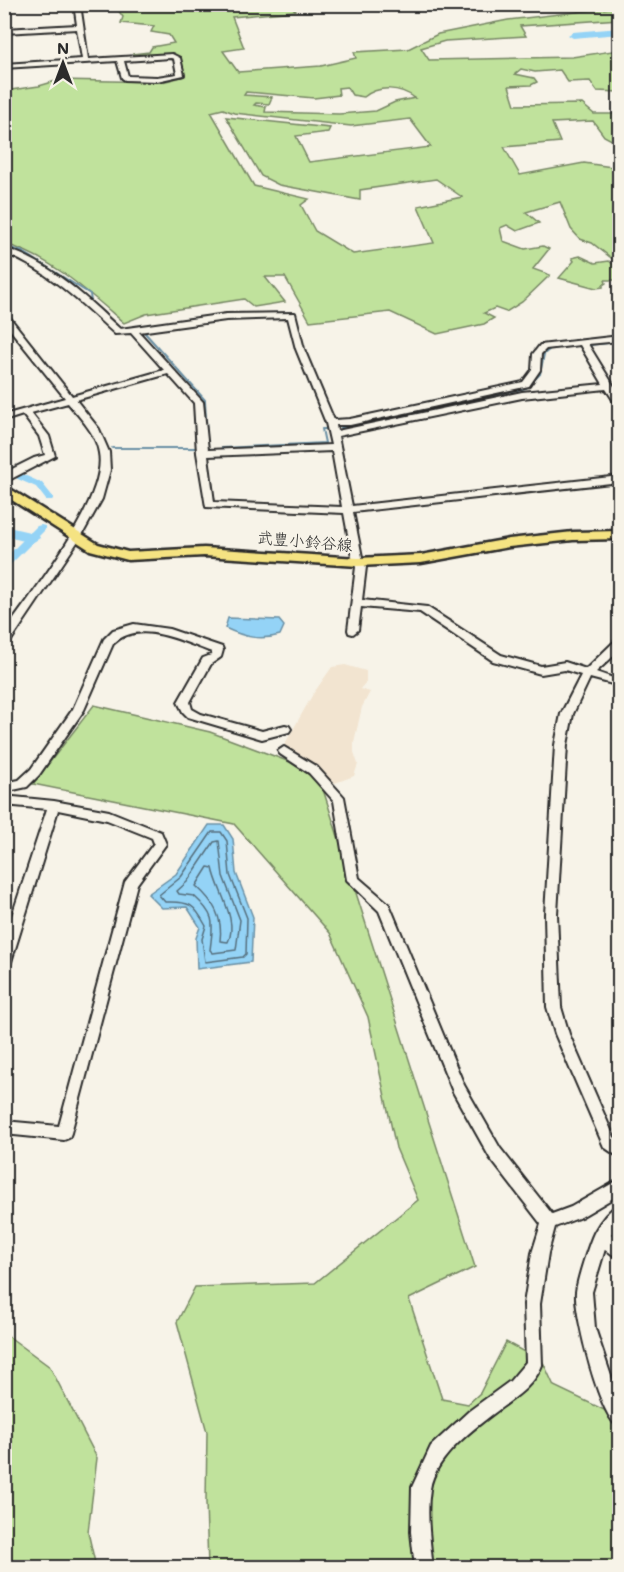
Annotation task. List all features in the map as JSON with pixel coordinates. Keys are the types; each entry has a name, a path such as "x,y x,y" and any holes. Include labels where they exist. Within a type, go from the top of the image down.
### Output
{"main road":[{"name":"武豊小鈴谷線","path":"6,481 76,536 94,547 128,556 204,552 358,562 421,559 509,543 573,536 620,535"}],"street":[{"path":"77,4 85,61"},
{"path":"4,31 80,27"},
{"path":"4,66 172,56 177,58 181,75 157,79 125,78 120,60"},
{"path":"4,250 20,255 57,280 81,298 118,332 226,318 292,315 300,349 331,423 346,510 361,567 353,630"},
{"path":"4,316 93,429 104,452 103,485 98,500 4,642"},
{"path":"133,330 198,402 208,505 346,510 620,479"},
{"path":"331,423 350,422 526,384 536,370 537,354 543,347 616,338 620,346"},
{"path":"582,342 620,404"},
{"path":"4,418 169,371"},
{"path":"334,434 522,394 609,386"},
{"path":"6,481 18,470 51,456 44,436 25,412"},
{"path":"202,453 336,448"},
{"path":"358,603 423,609 497,658 541,670 565,666 617,683 620,681"},
{"path":"4,788 23,784 35,772 78,710 108,642 117,633 134,628 169,633 219,650 216,657 207,661 184,702 185,708 190,713 262,735 278,733 285,729"},
{"path":"620,643 587,674 567,714 561,745 551,914 554,1007 562,1034 609,1142 620,1151"},
{"path":"284,751 313,770 340,800 353,880 384,908 458,1088 495,1153 549,1222"},
{"path":"4,800 54,805 109,816 157,835 160,844 131,882 64,1133 4,1127"},
{"path":"4,962 54,805"},
{"path":"549,1222 576,1212 620,1186"},
{"path":"620,1211 601,1234 584,1292 587,1328 611,1405 620,1420"},
{"path":"424,1568 420,1532 420,1487 437,1452 475,1417 516,1387 534,1365 532,1304 540,1253 549,1222"},
{"path":"601,1234 620,1253"}],"shaded area":[{"path":"345,665 366,671 366,682 360,689 370,692 362,707 354,742 358,764 354,776 335,783 282,749 313,694 332,667"}],"green space":[{"path":"288,4 296,11 232,17 244,48 223,51 238,72 321,66 356,58 354,52 408,49 438,34 508,20 619,7 619,19 520,26 526,36 445,41 421,48 429,60 572,57 619,50 619,92 597,91 590,81 568,82 560,70 535,72 521,69 515,74 534,78 537,82 531,85 509,86 515,105 582,104 594,114 619,114 619,144 604,136 593,121 552,123 560,142 504,147 520,175 584,163 619,168 619,264 592,243 580,239 571,229 560,202 526,212 539,223 517,231 507,225 500,228 503,241 525,249 543,246 549,249 533,269 550,275 522,302 506,312 495,308 484,313 494,318 484,324 437,334 390,312 310,321 285,277 265,277 285,302 254,307 244,299 146,314 124,323 83,288 38,257 5,244 4,91 39,86 59,80 162,82 182,77 177,56 134,57 133,54 149,52 152,47 174,43 169,35 151,32 154,26 121,23 123,17 118,10 141,5 179,11 177,5","holes":["347,87 352,95 364,97 376,91 389,89 409,94 415,98 395,102 376,111 339,114 265,112 266,107 254,105 256,103 269,104 272,97 244,95 246,92 314,98 339,95 338,88","223,109 234,113 351,126 410,119 431,147 309,162 296,136 328,132 330,128 226,117 261,176 279,185 360,200 360,190 436,179 462,197 418,206 434,243 353,254 315,231 301,205 309,199 254,186 211,112"]},
{"path":"580,256 595,263 609,261 619,269 619,280 605,280 603,287 596,288 559,278 574,261 572,258"},
{"path":"94,705 210,732 290,762 321,783 475,1267 409,1299 442,1399 468,1404 480,1393 506,1342 543,1362 554,1386 619,1417 619,1567 208,1567 207,1432 177,1322 195,1287 315,1283 418,1200 396,1148 368,1017 330,933 234,824 33,784"},
{"path":"4,1333 50,1367 97,1458 88,1532 96,1567 11,1567 4,1545"}],"water":[{"path":"228,618 279,620 284,626 280,635 266,638 252,637 225,628"},
{"path":"209,825 224,825 233,839 236,873 253,917 251,962 197,969 196,938 200,927 187,907 162,908 148,894 176,874"}],"waterway":[{"path":"573,35 620,31"},
{"path":"4,246 23,252 90,294 91,302 114,323"},
{"path":"145,333 205,400 207,439"},
{"path":"589,345 609,343"},
{"path":"341,428 526,388 540,374 544,354 550,349 576,346"},
{"path":"222,448 325,443 322,429 327,429"},
{"path":"112,448 195,448"},
{"path":"4,469 39,485 49,498"},
{"path":"4,565 41,528"},
{"path":"4,531 32,538"}]}
